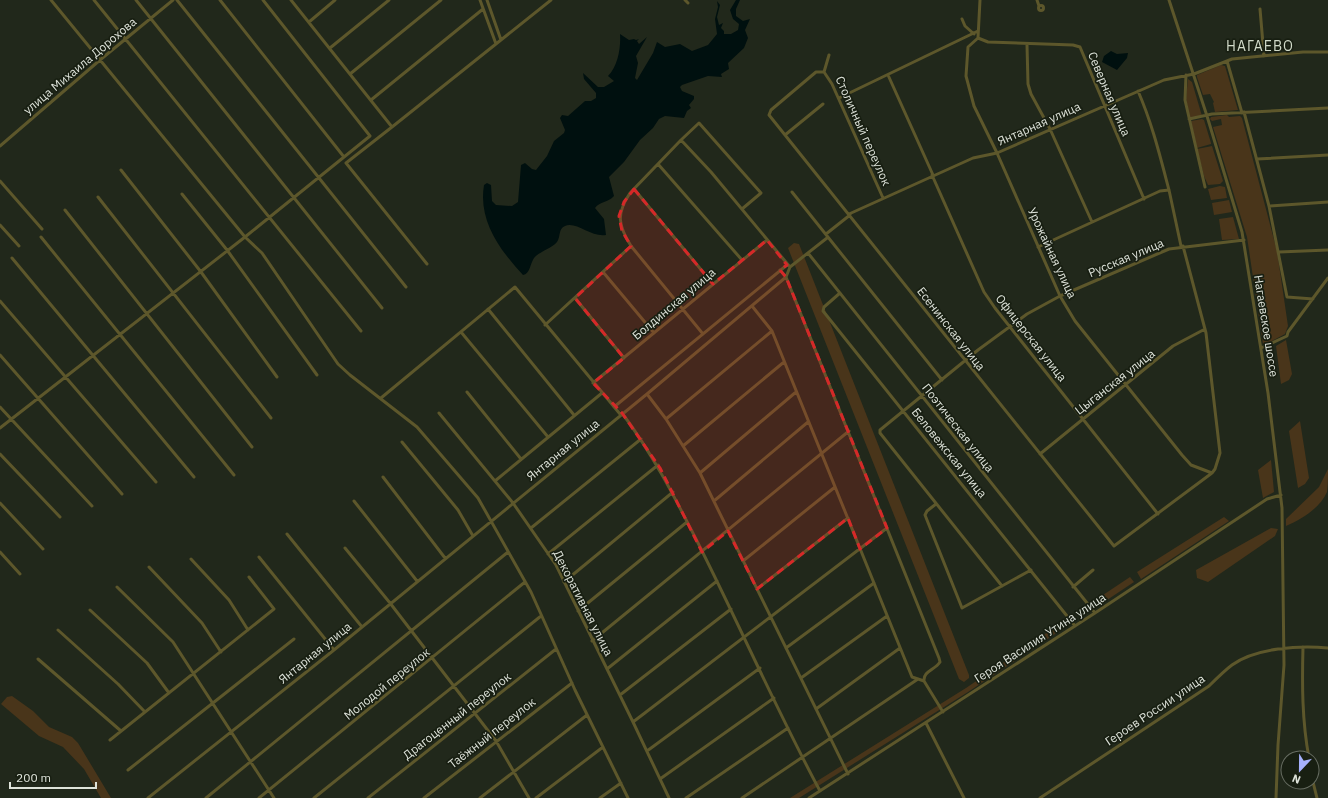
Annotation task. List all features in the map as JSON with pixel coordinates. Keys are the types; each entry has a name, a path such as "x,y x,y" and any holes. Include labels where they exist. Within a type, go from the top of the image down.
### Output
{"street":[{"path":"51,0 245,237 262,253 338,364 417,427 478,498 525,582 587,715 628,798"},
{"path":"94,0 362,332"},
{"path":"136,0 382,308"},
{"name":"улица Михаила Дорохова","path":"0,146 125,38 173,0"},
{"path":"177,0 406,287"},
{"path":"220,0 344,157"},
{"path":"0,428 245,237 370,136 263,0"},
{"path":"291,0 392,127"},
{"path":"309,22 335,0"},
{"path":"330,48 389,0"},
{"path":"350,74 441,0"},
{"path":"480,0 496,44"},
{"path":"487,0 500,40"},
{"path":"427,264 346,163 551,0"},
{"path":"978,38 980,0"},
{"path":"1038,0 1040,6"},
{"name":"Нагаевское шоссе","path":"1169,0 1194,74 1233,199 1244,240 1261,348 1281,496 1284,665 1276,798"},
{"path":"371,100 483,9"},
{"path":"1260,9 1264,56"},
{"path":"962,19 965,26 974,34"},
{"path":"838,98 978,31"},
{"name":"Северная улица","path":"978,38 988,42 1027,45 1073,45 1080,47 1144,199"},
{"name":"Урожайная улица","path":"978,38 968,47 966,76 974,106 997,153 1060,296 1075,321 1191,465 1212,473"},
{"path":"1027,45 1028,84 1031,94 1050,129 1092,222"},
{"name":"Янтарная улица","path":"614,407 780,270 808,253 849,215 883,198 973,158 997,153 1164,80 1194,74 1227,61 1264,56 1328,52"},
{"path":"824,72 829,55"},
{"path":"1227,61 1257,159 1269,206 1287,297 1313,299"},
{"name":"Есенинская улица","path":"824,72 816,72 769,112 784,135 1114,546 1158,514"},
{"name":"Столичный переулок","path":"824,72 827,74 883,198"},
{"name":"Офицерская улица","path":"888,75 984,292 1158,514"},
{"path":"1186,76 1187,80 1184,94 1205,187"},
{"path":"1138,91 1149,118 1163,163 1182,246 1205,329 1219,443 1218,462 1212,473 1158,514"},
{"path":"784,135 823,104"},
{"path":"1189,119 1212,114 1328,108"},
{"path":"703,334 631,246 622,231 619,216 624,202 634,189 699,123 761,193 742,209"},
{"path":"681,140 711,172 788,266 786,277"},
{"path":"1257,159 1328,155"},
{"path":"658,164 742,260"},
{"path":"121,170 200,272 278,377"},
{"path":"0,181 42,229"},
{"path":"634,189 713,284"},
{"path":"1038,247 1163,190 1169,190"},
{"path":"792,192 942,380"},
{"path":"182,194 227,250 317,375"},
{"path":"98,197 270,418"},
{"path":"1269,206 1328,202"},
{"path":"65,210 252,447"},
{"path":"0,225 19,246"},
{"path":"41,237 234,475"},
{"name":"Болдинская улица","path":"594,383 767,240"},
{"name":"Русская улица","path":"936,504 880,433 880,430 1010,326 1027,314 1060,296 1169,249 1182,246 1244,240"},
{"path":"545,325 631,246"},
{"path":"1279,252 1328,250"},
{"name":"Поэтическая улица","path":"808,253 1095,613"},
{"path":"12,258 194,477"},
{"path":"780,270 786,277 939,658 938,665 926,674 924,681"},
{"path":"603,272 654,333"},
{"name":"Янтарная улица","path":"148,798 334,650 647,394 786,277"},
{"path":"1261,348 1287,336 1288,332 1328,278"},
{"path":"381,398 515,287 545,325 621,414 641,439 658,465 746,638 802,758 820,791"},
{"name":"Беловежская улица","path":"840,293 824,307 823,311 1075,626"},
{"path":"575,298 624,358"},
{"path":"0,300 156,482"},
{"path":"752,306 772,331 912,677 924,681 943,712"},
{"path":"488,309 574,415"},
{"name":"Цыганская улица","path":"1040,454 1173,346 1205,329"},
{"path":"666,419 772,331"},
{"path":"461,332 548,437"},
{"path":"0,354 122,494"},
{"path":"683,446 784,362"},
{"path":"467,392 521,459"},
{"path":"700,473 796,392"},
{"path":"495,481 602,393"},
{"path":"647,394 666,419 700,473 848,774"},
{"path":"0,407 92,506"},
{"name":"Декоративная улица","path":"439,413 513,503 548,554 564,582 669,798"},
{"path":"714,501 808,422"},
{"path":"592,641 849,431"},
{"path":"531,528 641,439"},
{"path":"402,442 458,510 473,536"},
{"path":"0,454 60,517"},
{"path":"548,554 658,465"},
{"path":"382,477 445,558"},
{"path":"743,561 835,487"},
{"path":"564,582 673,492"},
{"name":"Героя Василия Утина улица","path":"809,798 1095,613 1267,499 1281,496"},
{"path":"354,501 417,581"},
{"path":"0,503 42,550"},
{"path":"1002,586 936,504 926,511 925,515 961,607 964,608 1031,570"},
{"path":"757,589 848,518"},
{"path":"578,611 687,522"},
{"path":"633,722 746,638 887,528"},
{"path":"288,534 362,627"},
{"path":"345,548 496,741 529,798"},
{"path":"0,552 20,574"},
{"path":"206,798 508,552"},
{"path":"259,557 334,650"},
{"path":"191,559 228,600 248,630"},
{"path":"149,567 202,623 221,652"},
{"path":"1073,587 1093,570"},
{"path":"110,740 274,609 249,577"},
{"path":"606,670 717,581"},
{"name":"Молодой переулок","path":"259,798 525,582"},
{"path":"786,648 874,583"},
{"path":"117,587 173,642 274,798"},
{"path":"620,696 731,609"},
{"path":"90,610 147,663 169,693"},
{"path":"314,798 541,616"},
{"path":"801,678 887,616"},
{"path":"58,630 118,684 145,712"},
{"path":"128,770 294,639"},
{"path":"1303,647 1302,680 1304,730 1307,750"},
{"path":"816,709 900,648"},
{"name":"Героев России улица","path":"1040,798 1209,686 1232,665 1242,659 1283,648 1328,648"},
{"name":"Драгоценный переулок","path":"368,798 556,649"},
{"path":"38,659 121,731"},
{"path":"647,751 760,668"},
{"path":"742,798 918,679"},
{"name":"Таёжный переулок","path":"424,798 572,683"},
{"path":"660,779 774,698"},
{"path":"480,798 587,715"},
{"path":"926,723 964,798"},
{"path":"686,798 788,728"},
{"path":"536,798 603,747"},
{"path":"600,798 621,783"}],"highlighted area":[{"path":"634,189 713,284 767,240 787,265 780,270 786,277 887,528 860,549 848,518 757,589 728,531 702,552 660,468 622,413 593,383 624,358 575,298 631,246 622,231 619,216 624,202"}],"shaded area":[{"path":"736,0 740,0 736,9 736,16 743,21 750,19 745,30 748,38 744,48 728,63 729,69 721,74 722,77 708,76 682,85 680,87 682,91 694,96 694,99 689,105 691,108 687,111 684,118 665,116 659,119 653,128 640,140 624,162 609,177 614,196 599,204 595,208 604,219 606,235 595,234 574,226 565,226 560,231 557,242 536,256 529,271 523,275 499,245 488,223 484,211 484,185 487,183 491,185 492,201 496,205 512,206 518,202 521,165 525,163 532,169 536,170 547,156 554,141 564,133 565,130 560,118 562,115 568,116 585,101 591,101 596,98 596,93 584,79 583,73 598,87 604,87 614,81 608,76 614,67 618,56 620,34 629,40 639,39 637,41 639,44 647,37 636,56 638,63 635,78 637,80 653,53 657,42 665,47 680,44 692,51 708,45 717,34 715,19 718,7 717,1 720,5 717,17 719,25 723,23 721,28 724,31 724,34 731,34 738,30 739,24 733,19 730,10"},
{"path":"1111,51 1117,54 1128,53 1127,58 1117,70 1102,62 1104,56"},
{"path":"1221,65 1225,66 1238,110 1215,112 1214,102 1210,94 1203,95 1197,75"},
{"path":"1188,79 1192,82 1202,116 1190,118 1186,99"},
{"path":"1227,115 1229,117 1240,116 1242,118 1277,251 1288,326 1285,334 1266,344 1263,344 1247,237 1213,127 1222,125 1221,119 1212,121 1210,119 1211,117"},
{"path":"1204,120 1211,144 1197,148 1191,121"},
{"path":"1212,146 1223,181 1220,184 1208,185 1197,149"},
{"path":"1220,186 1225,187 1227,198 1211,200 1208,189"},
{"path":"1229,200 1232,212 1214,215 1212,203"},
{"path":"1233,217 1239,239 1222,240 1219,219"},
{"path":"794,243 799,244 969,675 969,678 964,682 959,679 788,248"},
{"path":"1286,340 1292,374 1289,380 1281,384 1276,346"},
{"path":"1300,421 1309,478 1305,484 1298,488 1289,431"},
{"path":"1271,460 1274,492 1263,498 1258,470"},
{"path":"1328,469 1327,492 1324,498 1310,512 1286,526 1286,519 1319,487"},
{"path":"1224,517 1229,521 1141,579 1137,572"},
{"path":"1271,528 1278,529 1275,536 1208,582 1197,578 1196,570"},
{"path":"1130,577 1134,582 1095,608 1091,603"},
{"path":"1067,619 1070,624 968,692 799,798 790,798 966,688"},
{"path":"12,696 33,711 49,727 72,737 78,743 111,798 101,798 84,769 63,747 39,736 1,704 7,697"}],"district":[{"name":"НАГАЕВО","path":"1260,46"}]}
